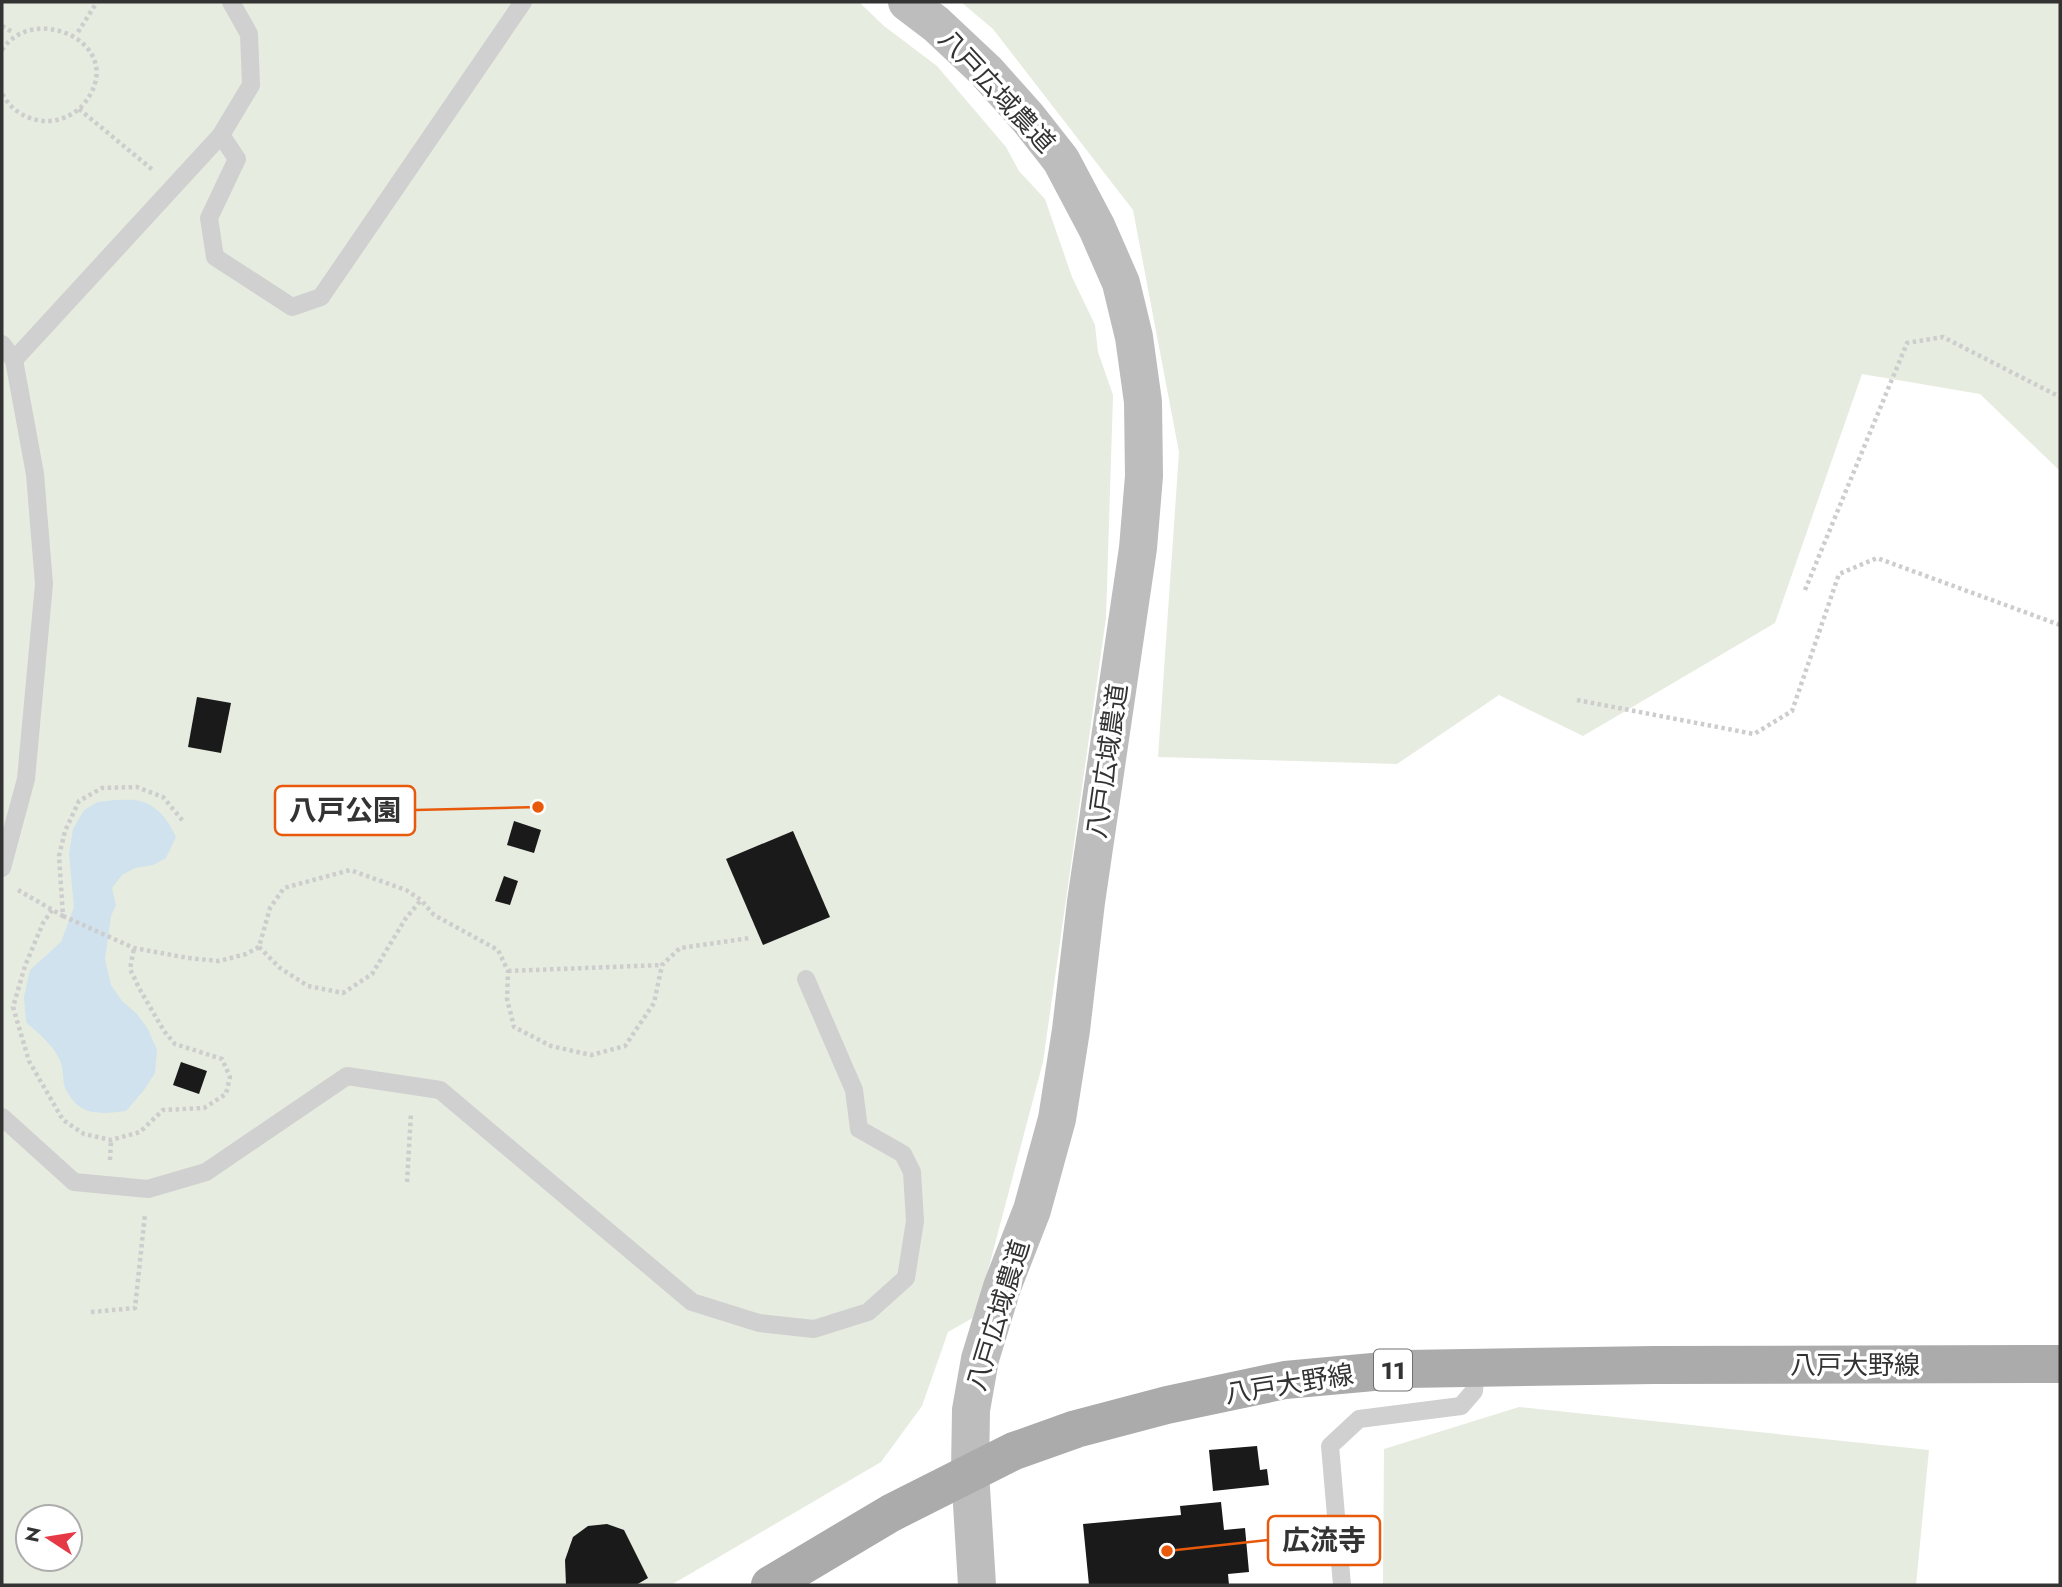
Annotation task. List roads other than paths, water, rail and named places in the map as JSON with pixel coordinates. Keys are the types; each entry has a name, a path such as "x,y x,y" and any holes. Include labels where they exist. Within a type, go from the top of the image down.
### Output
{"main road":[{"name":"八戸大野線","path":"770,1585 891,1513 1014,1451 1076,1429 1167,1405 1285,1380 1406,1369 1476,1367 2060,1364"}],"street":[{"name":"八戸広域農道","path":"907,2 936,24 986,71 1061,160 1097,229 1121,284 1134,337 1143,402 1144,475 1138,548 1057,1119 1032,1210 1002,1287 980,1359 971,1410 970,1472 977,1585"}],"lane":[{"path":"14,360 221,135 251,85 249,34 231,2"},
{"path":"221,135 237,159 209,218 215,257 292,307 321,297 523,2"},
{"path":"2,344 14,360 35,474 44,584 26,779 2,867"},
{"path":"2,1117 74,1182 148,1189 206,1172 347,1076 440,1090 692,1302 759,1323 814,1329 868,1312 906,1278 915,1221 912,1172 903,1154 859,1129 854,1090 806,979"},
{"path":"1342,1585 1330,1446 1359,1419 1461,1406 1474,1391 1476,1367"}],"water":[{"path":"137,800 152,806 166,820 176,837 166,858 122,875 112,888 116,905 111,916 105,959 111,985 148,1029 157,1050 155,1073 126,1111 99,1113 84,1109 72,1099 65,1087 62,1066 55,1051 26,1022 24,997 30,970 61,942 74,907 69,854 73,829 84,810 98,802"}],"place":[{"name":"八戸公園","path":"538,807"},
{"name":"広流寺","path":"1167,1551"}]}
